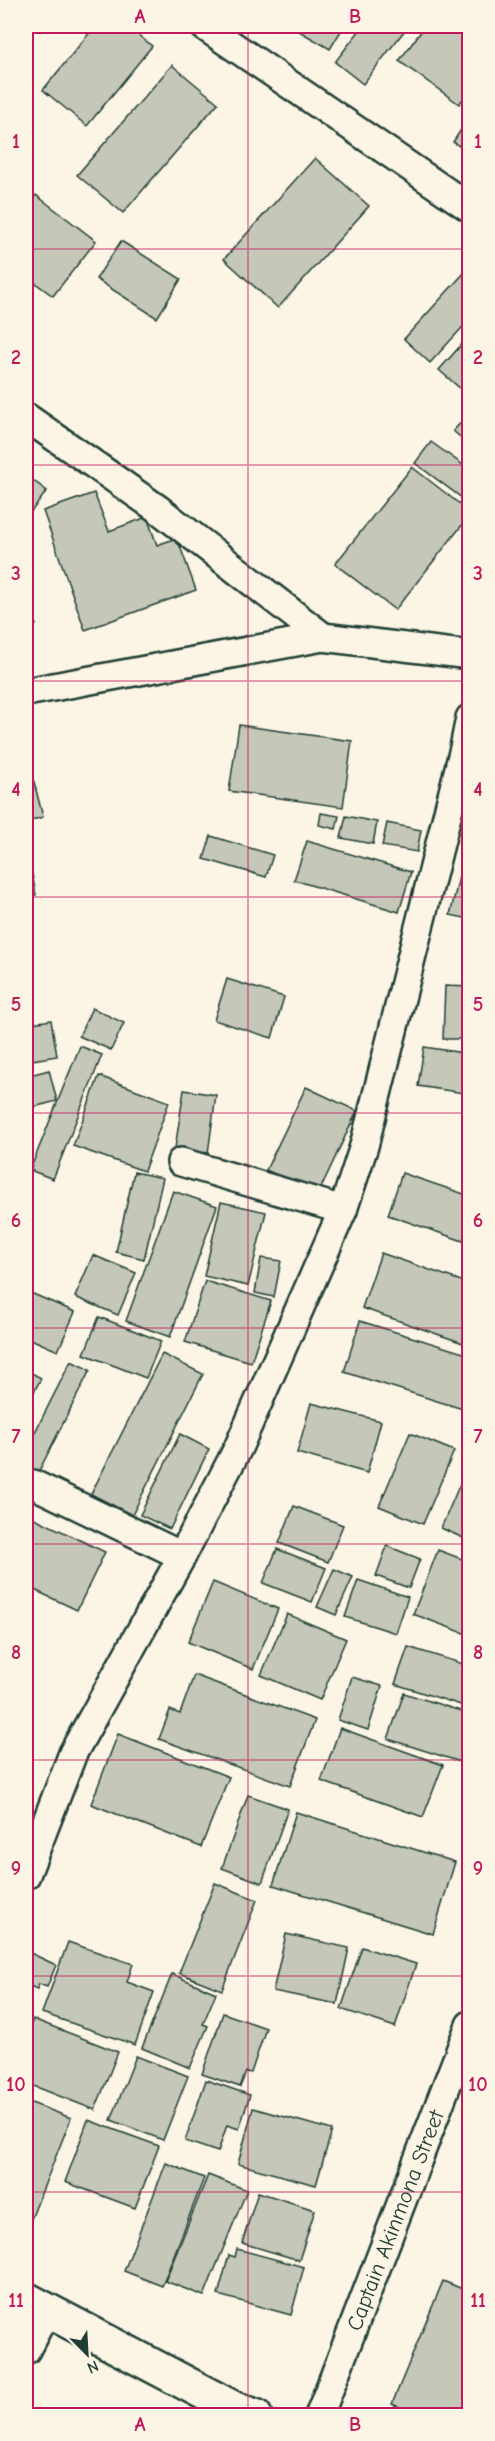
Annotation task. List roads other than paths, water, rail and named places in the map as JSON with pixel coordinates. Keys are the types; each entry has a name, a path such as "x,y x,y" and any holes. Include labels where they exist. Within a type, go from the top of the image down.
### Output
{"street":[{"path":"204,26 470,208"},
{"path":"26,417 158,509 323,637"},
{"path":"26,692 323,637 469,658"},
{"path":"26,1875 74,1753 182,1556 238,1448 343,1210 364,1146 470,718"},
{"path":"181,1162 343,1210"},
{"path":"33,1484 182,1556"},
{"name":"Captain Akinmona Street","path":"319,2415 470,2025"},
{"path":"26,2350 36,2304 241,2413"}]}
